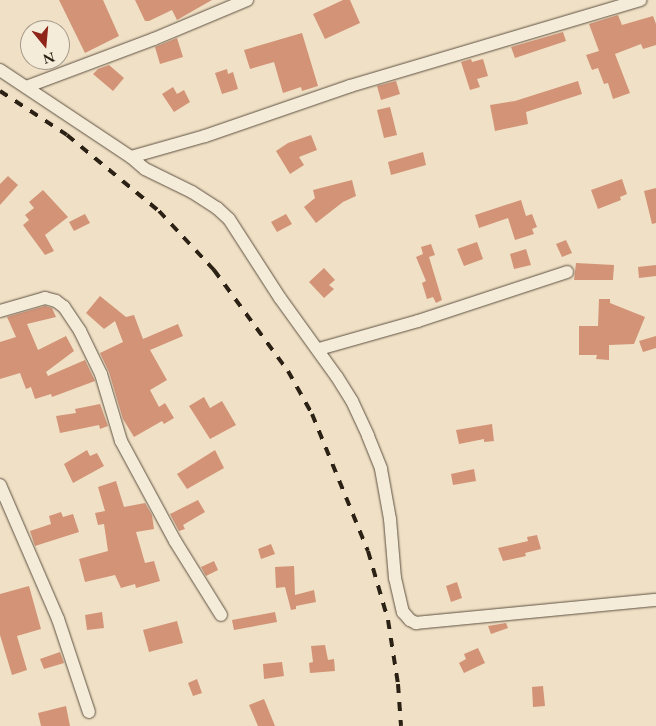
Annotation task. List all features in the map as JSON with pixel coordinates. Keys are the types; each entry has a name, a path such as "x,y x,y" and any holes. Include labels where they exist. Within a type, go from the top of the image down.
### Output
{"street":[{"path":"26,87 154,39 247,0"},
{"path":"131,157 205,136 350,86 641,0"},
{"path":"0,70 131,157 145,169 192,192 229,219 280,298 319,349 352,401 381,468 390,519 398,592 403,612 413,622 656,600"},
{"path":"319,349 418,321 567,272"},
{"path":"0,311 45,298 56,301 64,307 80,331 101,374 121,441 175,541 221,615"},
{"path":"0,485 58,619 89,712"}],"building":[{"path":"59,0 103,0 119,36 85,53"},
{"path":"135,0 212,0 177,20 172,10 149,21 145,21"},
{"path":"343,0 350,0 360,23 325,39 313,14"},
{"path":"618,15 622,25 653,16 656,24 656,45 643,49 641,44 615,54 630,93 613,99 608,83 604,84 598,68 592,70 586,55 599,51 589,24"},
{"path":"563,32 566,41 515,58 511,47"},
{"path":"302,33 318,86 302,91 301,87 283,93 274,62 250,69 244,50"},
{"path":"177,38 183,57 160,64 155,47"},
{"path":"471,59 472,62 483,59 488,76 477,79 480,87 470,90 461,62"},
{"path":"109,65 124,78 113,91 93,74 98,69"},
{"path":"227,69 228,74 233,72 238,89 222,94 215,73"},
{"path":"396,81 400,94 381,100 377,86"},
{"path":"578,81 582,94 526,112 528,124 495,131 490,105 515,101"},
{"path":"173,87 177,94 184,90 190,102 174,112 162,94"},
{"path":"390,107 397,135 384,138 377,110"},
{"path":"311,135 317,150 299,157 304,165 290,174 276,151 288,143"},
{"path":"423,152 426,165 391,175 388,162"},
{"path":"8,176 18,185 0,205 0,184"},
{"path":"622,179 627,194 620,197 621,200 598,209 591,190"},
{"path":"352,180 356,196 343,202 316,223 304,207 315,198 313,190"},
{"path":"656,188 656,223 652,224 644,191"},
{"path":"43,190 68,217 45,235 54,251 45,255 23,225 29,220 25,215 34,208 29,202"},
{"path":"521,200 526,216 532,214 537,227 532,229 534,234 515,240 508,218 479,228 475,215"},
{"path":"85,214 90,223 74,231 69,222"},
{"path":"286,214 292,224 277,232 271,222"},
{"path":"566,240 572,253 562,257 556,244"},
{"path":"477,242 483,259 464,266 457,249"},
{"path":"431,244 435,255 429,257 442,300 436,303 433,297 427,299 422,283 426,281 416,257 423,254 421,247"},
{"path":"526,249 531,265 514,269 510,254"},
{"path":"576,263 614,265 613,280 574,280"},
{"path":"656,265 656,276 639,278 638,267"},
{"path":"324,268 335,280 329,285 334,289 324,298 309,282"},
{"path":"100,296 126,317 134,315 143,339 178,324 183,336 150,350 167,380 150,390 159,407 165,403 174,418 164,424 162,421 134,437 123,419 109,372 100,353 123,342 115,321 104,329 86,313"},
{"path":"599,299 610,299 610,303 645,317 634,344 609,345 609,360 596,359 597,355 579,355 579,326 598,326"},
{"path":"45,306 52,308 56,317 27,324 38,350 66,336 74,351 46,372 48,376 85,360 95,381 52,397 51,394 35,399 31,387 26,389 20,373 0,379 0,342 16,337 7,317"},
{"path":"656,336 656,348 643,352 639,341"},
{"path":"204,397 210,408 222,401 236,425 210,439 189,406"},
{"path":"100,404 108,426 100,429 99,425 60,433 56,416 76,413 75,409"},
{"path":"492,424 494,441 484,442 484,439 459,444 456,430"},
{"path":"87,450 90,456 97,453 104,466 73,483 64,464"},
{"path":"215,450 224,468 187,489 177,474"},
{"path":"474,469 476,481 453,485 451,474"},
{"path":"116,481 124,507 145,503 152,515 154,529 136,532 145,563 154,561 160,581 136,588 135,584 121,588 115,575 85,582 79,559 108,551 104,524 98,525 95,513 105,511 98,487"},
{"path":"198,500 205,512 183,525 185,529 179,531 170,514"},
{"path":"61,512 63,517 73,514 79,532 35,546 30,531 51,524 49,516"},
{"path":"537,535 541,549 525,553 526,556 503,561 498,548 528,541 527,537"},
{"path":"271,544 275,554 261,559 258,549"},
{"path":"214,561 218,570 206,576 201,567"},
{"path":"294,566 295,595 314,590 316,602 296,606 296,609 291,610 285,587 276,588 275,567"},
{"path":"457,582 462,598 451,602 446,586"},
{"path":"29,586 41,629 17,636 27,670 12,675 0,635 0,594"},
{"path":"102,612 104,628 87,630 85,615"},
{"path":"275,612 277,622 234,630 232,620"},
{"path":"177,621 183,643 149,652 143,630"},
{"path":"506,623 508,628 491,634 488,626"},
{"path":"325,645 328,660 334,659 335,671 310,673 309,663 313,662 311,646"},
{"path":"478,648 485,663 464,673 459,663 466,659 464,654"},
{"path":"60,652 64,663 44,669 40,659"},
{"path":"282,662 284,676 264,679 263,664"},
{"path":"197,679 202,693 193,696 188,683"},
{"path":"543,686 545,706 533,707 532,687"},
{"path":"264,699 275,726 258,726 249,705"},
{"path":"66,706 70,726 41,726 38,713"}],"railway":[{"path":"0,91 67,135 159,211 214,270 288,371 312,414 368,551 388,620 398,684 401,726"}]}
